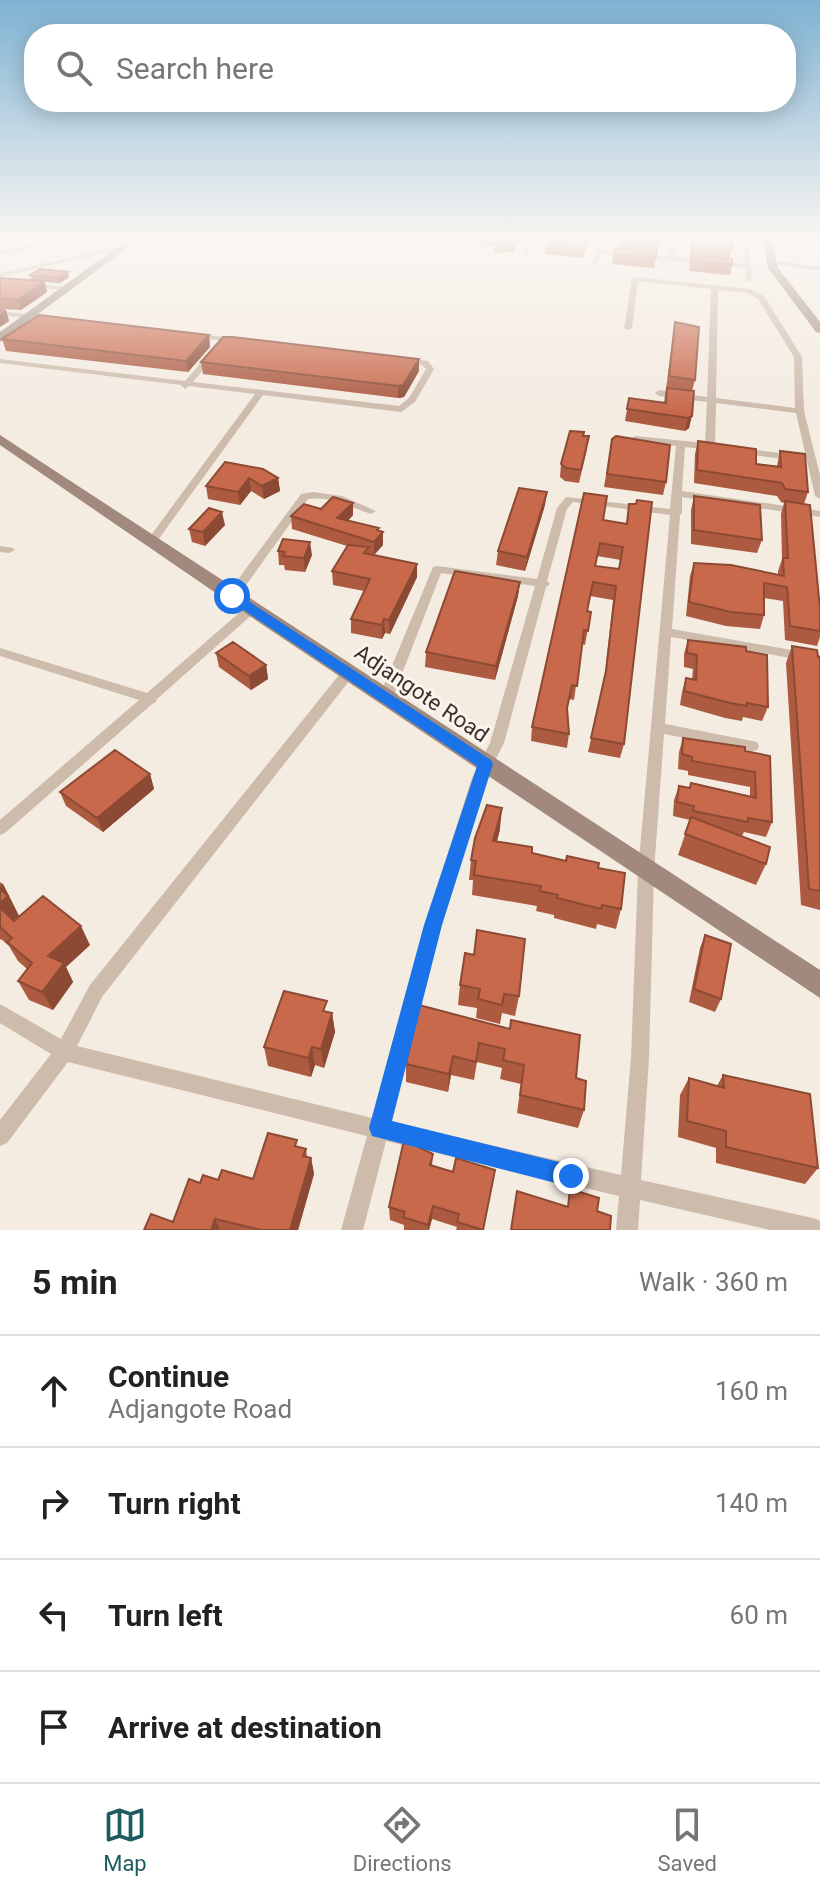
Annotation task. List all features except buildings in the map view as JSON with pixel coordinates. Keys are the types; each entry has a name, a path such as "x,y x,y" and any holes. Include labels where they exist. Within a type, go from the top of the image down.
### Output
{"street":[{"path":"0,338 57,297"},
{"path":"628,328 632,297"},
{"path":"710,447 715,297"},
{"path":"760,297 798,357 800,411 814,460 820,496"},
{"path":"796,297 820,330"},
{"path":"0,313 62,320"},
{"path":"181,334 241,341"},
{"path":"185,386 225,339"},
{"path":"0,361 185,386 401,409 412,400 429,365 388,357"},
{"path":"659,393 800,411"},
{"path":"151,542 259,394"},
{"name":"Adjangote Road","path":"0,439 820,985"},
{"path":"635,439 814,460"},
{"path":"627,1230 646,871 661,728 681,444"},
{"path":"678,493 820,514"},
{"path":"232,596 305,496 315,494 371,511"},
{"path":"352,1230 433,925 485,764 497,743 544,584 562,508 570,499 677,513"},
{"path":"386,697 437,569 544,584"},
{"path":"0,829 251,609"},
{"path":"668,632 820,659"},
{"path":"0,652 151,699"},
{"path":"0,1136 64,1052 96,991 348,673"},
{"path":"661,728 752,746"},
{"path":"0,1013 64,1052 630,1190 817,1230"}],"route":[{"path":"232,596 485,764 433,925 379,1128 571,1176"}]}
